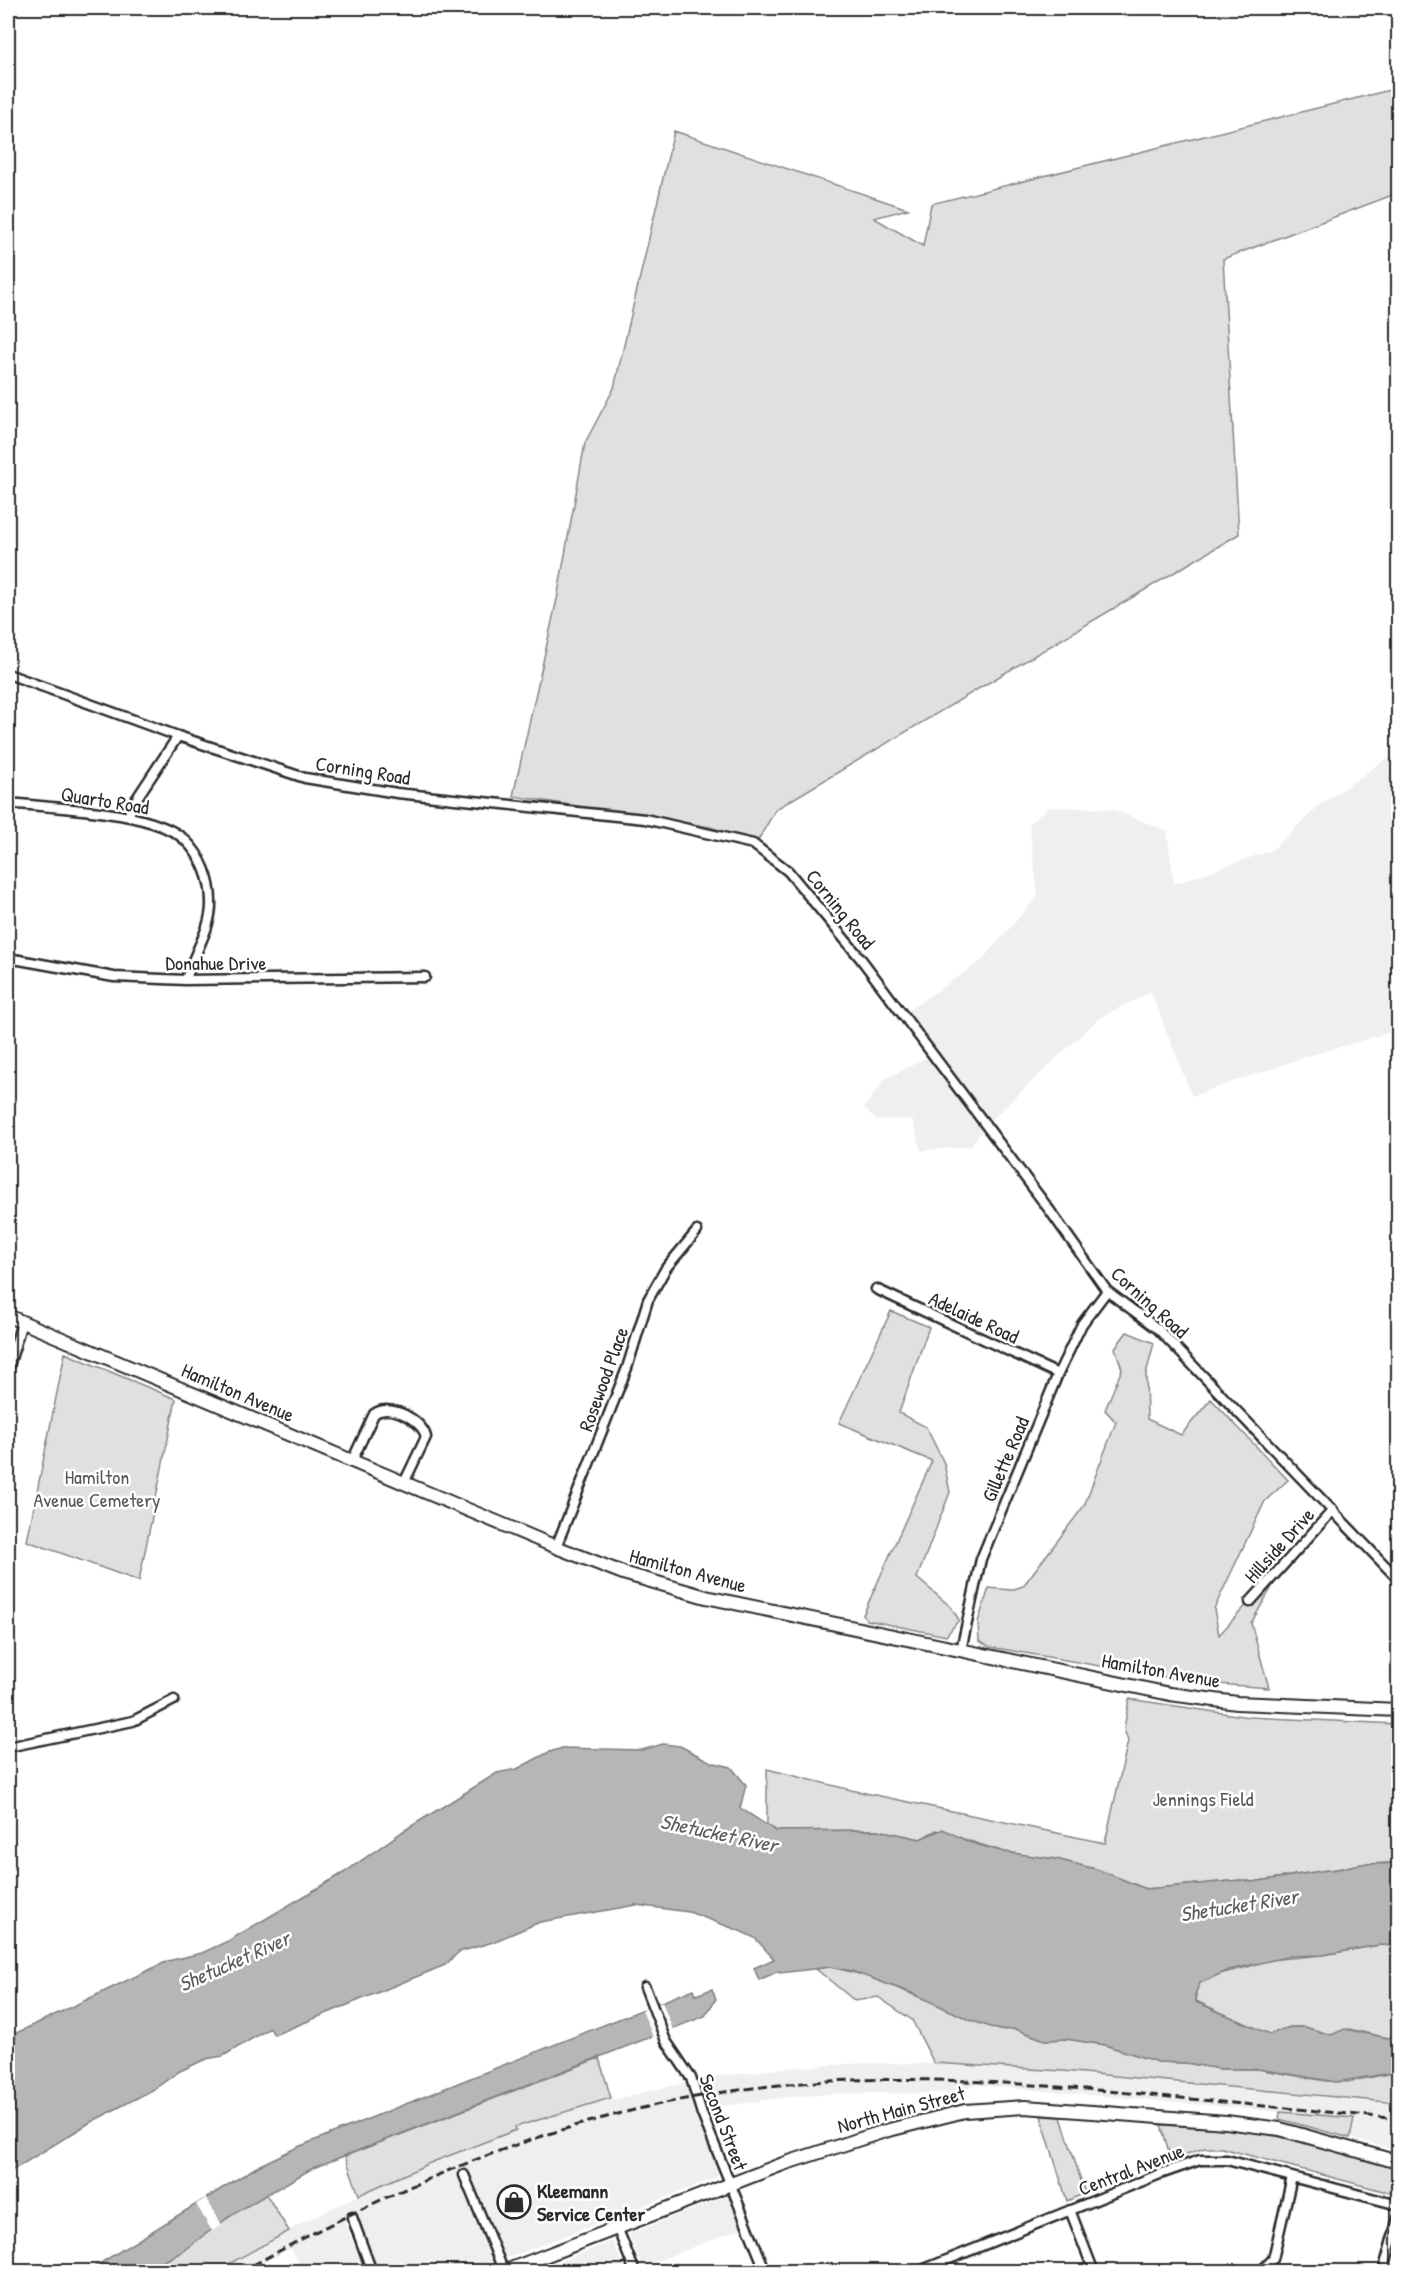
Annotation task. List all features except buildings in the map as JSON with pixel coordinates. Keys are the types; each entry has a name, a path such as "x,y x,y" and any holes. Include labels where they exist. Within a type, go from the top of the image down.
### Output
{"main road":[{"name":"Hamilton Avenue","path":"8,1317 556,1547 623,1573 706,1597 1170,1694 1237,1703 1398,1710"},
{"name":"North Main Street","path":"504,2271 730,2183 826,2149 965,2110 1005,2107 1116,2112 1255,2125 1316,2138 1398,2162"}],"street":[{"name":"Corning Road","path":"8,674 178,736 305,778 396,793 645,819 753,844 788,871 861,959 1048,1208 1107,1291 1158,1329 1398,1579"},
{"path":"128,816 137,798 178,736"},
{"name":"Quarto Road","path":"8,803 128,816 162,826 185,840 205,868 211,902 208,927 193,955 186,980"},
{"name":"Donahue Drive","path":"8,958 114,977 186,980 425,977"},
{"name":"Rosewood Place","path":"556,1547 627,1368 648,1300 666,1268 697,1231"},
{"name":"Adelaide Road","path":"876,1289 1058,1374"},
{"name":"Gillette Road","path":"961,1650 981,1559 1058,1374 1082,1324 1107,1291"},
{"path":"8,1369 22,1323"},
{"path":"352,1461 374,1414 384,1410 401,1414 420,1424 426,1437 404,1483"},
{"name":"Hillside Drive","path":"1250,1602 1333,1510"},
{"path":"8,1747 133,1721 174,1700"},
{"name":"Second Street","path":"645,1987 663,2034 691,2078 766,2271"},
{"name":"Central Avenue","path":"917,2271 1200,2160 1235,2162 1398,2205"},
{"path":"464,2175 504,2271"},
{"path":"1260,2271 1273,2259 1292,2177"},
{"path":"1070,2210 1094,2271"},
{"path":"352,2217 372,2271"},
{"path":"1383,2271 1398,2218"},
{"path":"617,2227 635,2271"}],"shaded area":[{"path":"1398,751 1398,1030 1308,1056 1192,1096 1151,992 1099,1018 991,1120 970,1146 921,1151 912,1119 877,1120 864,1108 884,1080 937,1052 906,1012 980,962 1038,896 1029,823 1050,807 1112,809 1167,831 1174,884 1272,850 1320,805"},
{"path":"866,2063 967,2064 1030,2068 1398,2103 1398,2151 1350,2138 1353,2118 975,2085 949,2093 847,2093 788,2097 695,2110 719,2171 716,2178 474,2271 379,2271 356,2216 344,2221 365,2271 304,2271 291,2248 248,2271 215,2272 302,2223 378,2186 515,2129 515,2127 572,2109 706,2078 786,2068"},
{"path":"726,2196 730,2199 742,2228 642,2267 629,2234"},
{"path":"612,2241 626,2271 536,2271 610,2242"}],"green space":[{"path":"1398,88 1398,193 1223,259 1239,534 776,809 757,842 710,827 513,796 557,599 585,443 614,388 674,131 908,209 874,218 923,246 931,204"},
{"path":"891,1311 929,1327 899,1413 926,1427 944,1463 950,1492 917,1578 951,1607 959,1620 946,1636 867,1620 863,1615 932,1461 839,1423"},
{"path":"1127,1332 1154,1343 1146,1374 1147,1419 1181,1435 1211,1399 1288,1480 1265,1501 1214,1609 1219,1635 1274,1575 1276,1580 1251,1623 1269,1688 1192,1682 990,1647 979,1641 978,1622 989,1588 1011,1590 1023,1586 1084,1506 1116,1422 1105,1410 1122,1369 1115,1348"},
{"name":"Hamilton Avenue Cemetery","path":"65,1353 176,1399 139,1581 27,1541"},
{"name":"Jennings Field","path":"1129,1699 1249,1717 1398,1724 1398,1862 1360,1864 1253,1882 1241,1880 1146,1889 1099,1870 1056,1859 1004,1852 936,1830 921,1839 878,1830 777,1831 767,1825 767,1769 851,1790 1105,1843 1128,1741 1124,1729"},
{"path":"1379,1945 1398,1946 1398,2035 1388,2038 1349,2029 1331,2035 1305,2027 1290,2027 1270,2035 1196,2001 1196,1991 1200,1983 1215,1975 1267,1960 1323,1955"},
{"path":"830,1967 868,1976 999,2030 1015,2029 1045,2040 1066,2039 1105,2045 1158,2062 1187,2063 1220,2069 1258,2069 1326,2081 1347,2082 1398,2072 1398,2103 1063,2071 934,2063 912,2020 878,1997 855,2001 816,1969"},
{"path":"599,2058 611,2098 515,2127 516,2130 430,2163 359,2195 345,2156"},
{"path":"1280,2112 1354,2118 1350,2138 1279,2119"},
{"path":"1041,2116 1061,2117 1085,2193 1067,2201"},
{"path":"1161,2125 1254,2132 1345,2153 1398,2170 1398,2195 1222,2148 1205,2148 1171,2159"},
{"path":"266,2194 289,2231 216,2271 145,2272 187,2248 210,2229"}],"water":[{"name":"Shetucket River","path":"663,1744 680,1746 711,1762 731,1767 746,1785 740,1808 776,1831 878,1830 920,1839 943,1829 969,1842 1004,1852 1056,1859 1099,1870 1146,1889 1241,1880 1253,1882 1360,1864 1398,1862 1398,1946 1379,1945 1323,1955 1291,1956 1229,1970 1200,1983 1195,1994 1196,2002 1270,2034 1290,2027 1305,2027 1331,2035 1345,2029 1388,2038 1398,2035 1398,2072 1336,2082 1258,2069 1220,2069 1186,2063 1158,2062 1105,2045 1066,2039 1045,2040 1015,2029 999,2030 970,2020 914,1994 851,1971 830,1967 780,1973 779,1971 759,1980 754,1968 774,1959 755,1938 689,1912 636,1905 540,1922 493,1942 459,1952 445,1965 274,2035 270,2028 223,2056 206,2059 180,2071 154,2089 91,2122 8,2173 8,2037 168,1961 202,1953 228,1941 345,1872 402,1832 497,1773 517,1769 547,1753 562,1748 642,1750"},
{"path":"694,1989 696,1995 712,1989 716,1999 705,2016 313,2168 233,2214 180,2253 144,2271 86,2272 260,2165 298,2147"}],"pier":[{"path":"662,2002 673,2030 653,2037 642,2010"},
{"path":"206,2198 222,2225 212,2231 196,2204"}],"railway":[{"path":"241,2272 367,2207 496,2152 631,2111 700,2096 770,2086 909,2079 1002,2083 1398,2119"}],"place":[{"name":"Kleemann Service Center","path":"514,2202"}]}
